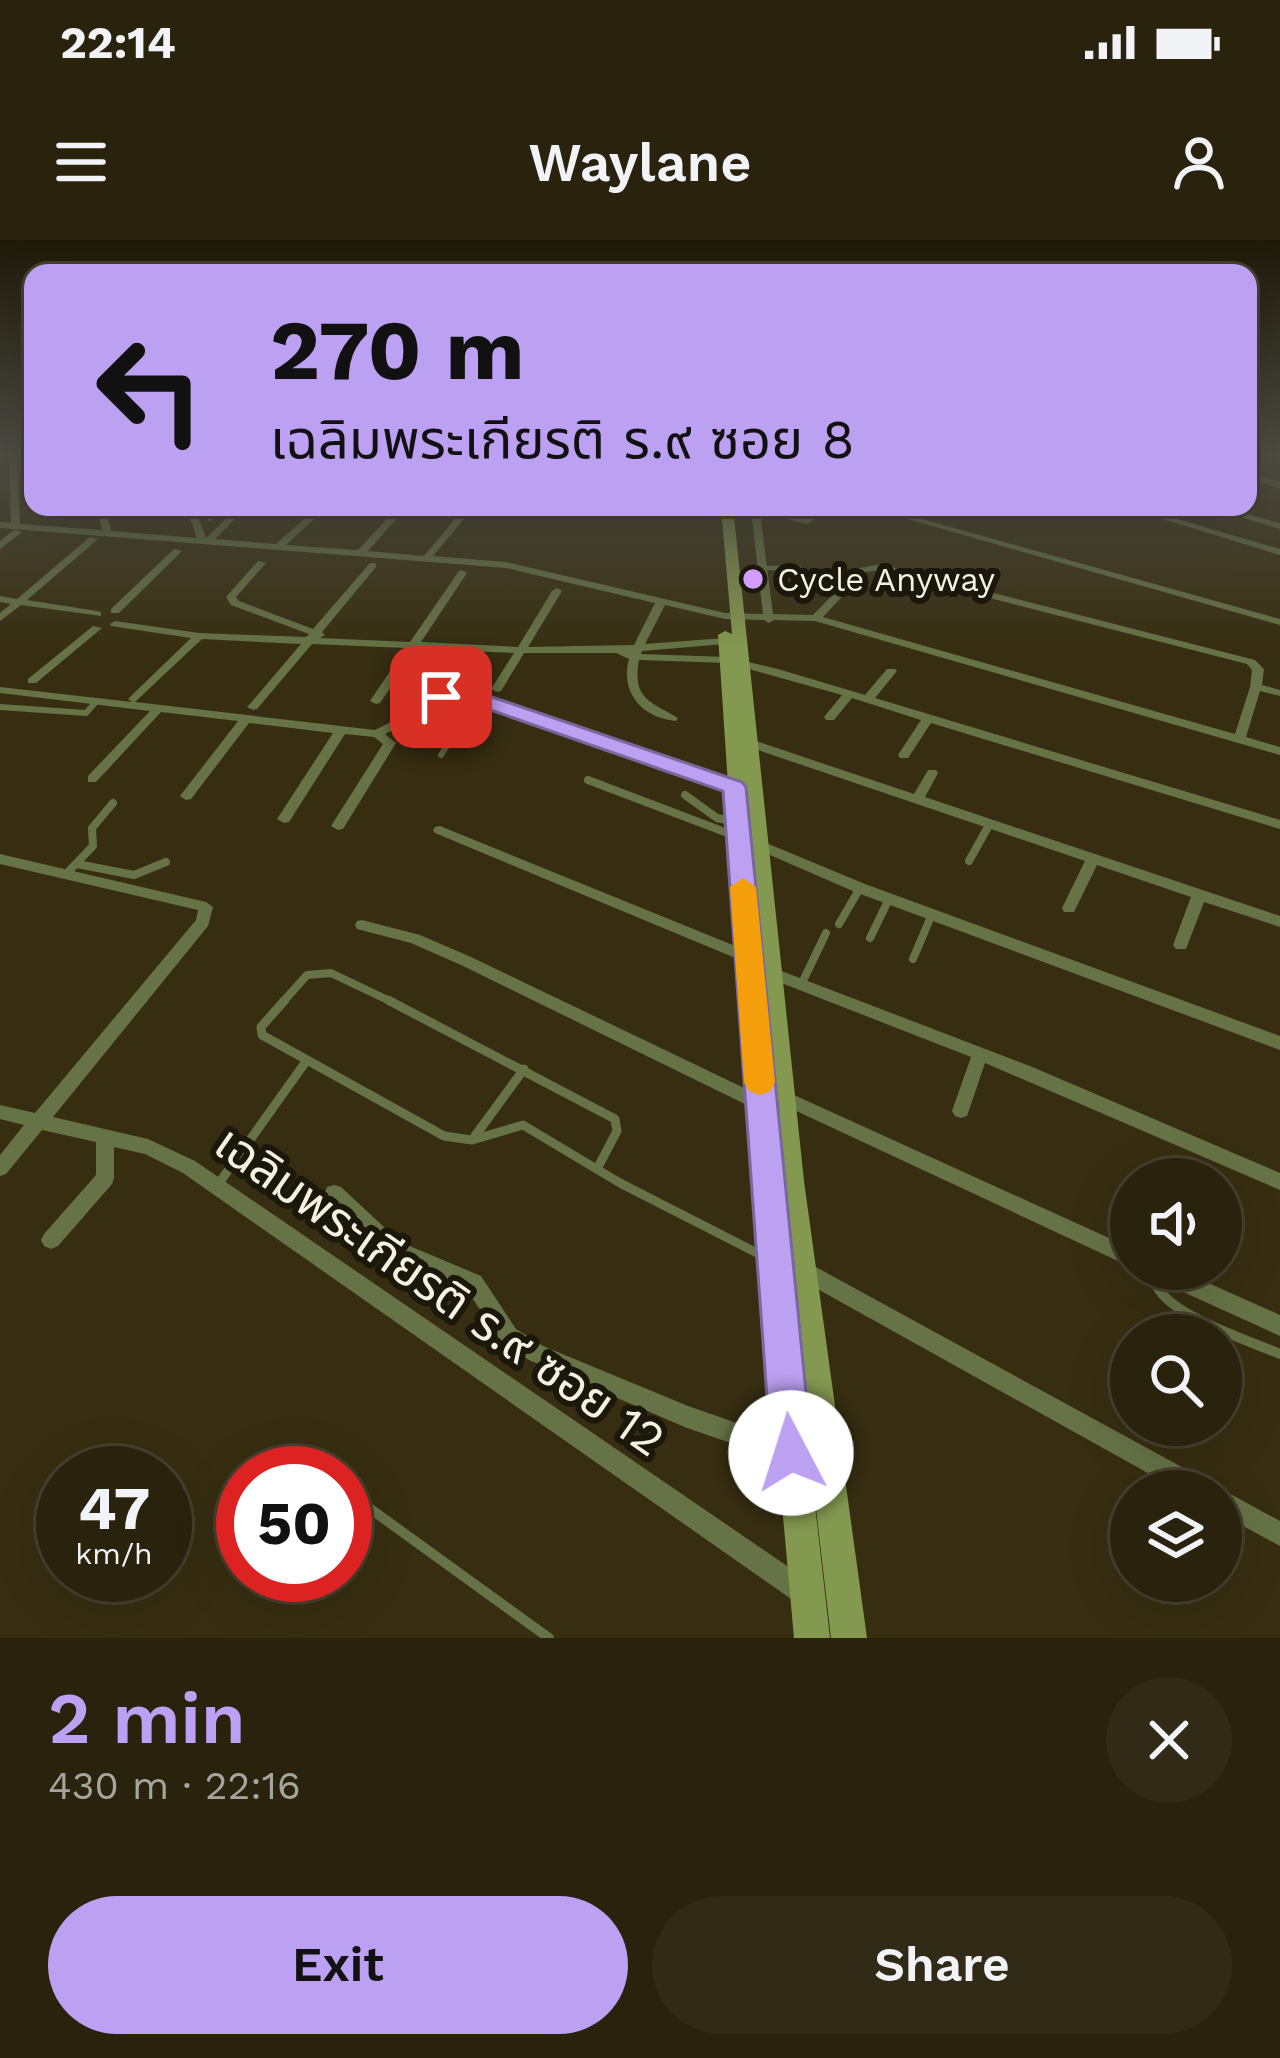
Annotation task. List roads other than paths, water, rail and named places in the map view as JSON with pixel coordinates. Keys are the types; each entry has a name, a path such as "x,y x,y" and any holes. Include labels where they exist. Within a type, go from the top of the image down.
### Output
{"main road":[{"path":"723,520 734,787 772,973 774,1262 812,1638"},
{"path":"731,640 750,743 745,834 750,958 802,1270 849,1638"}],"street":[{"path":"0,546 16,529 16,520"},
{"path":"104,520 107,532"},
{"path":"196,520 206,540"},
{"path":"206,540 228,520"},
{"path":"278,547 308,520"},
{"path":"362,553 391,520"},
{"path":"427,558 459,520"},
{"path":"754,520 769,620"},
{"path":"916,520 1280,622"},
{"path":"1172,520 1280,552"},
{"path":"0,525 506,565 662,602 731,640 850,693 1280,825"},
{"path":"0,618 93,539"},
{"path":"115,618 177,551"},
{"path":"261,562 231,597 309,637"},
{"path":"253,707 373,565"},
{"path":"816,618 862,570 881,567 1251,662 1258,669 1256,687 1239,739"},
{"path":"376,701 462,573"},
{"path":"497,689 556,591"},
{"path":"0,599 97,621 115,618 199,636 309,637 520,650 636,651 731,640 769,620 816,618 1280,752"},
{"path":"662,602 636,651 631,688 635,698 655,713 672,718"},
{"path":"32,681 97,621"},
{"path":"134,698 199,636"},
{"path":"636,651 731,640"},
{"path":"868,699 891,671"},
{"path":"1256,687 1280,694"},
{"path":"0,690 377,734 390,743 338,826"},
{"path":"830,717 850,693"},
{"path":"377,734 441,697 476,699 734,787"},
{"path":"92,779 156,711"},
{"path":"904,755 929,717"},
{"path":"186,796 244,721"},
{"path":"284,819 341,730"},
{"path":"750,743 1280,922"},
{"path":"916,801 932,773"},
{"path":"440,830 750,958"},
{"path":"745,834 860,888 1280,1042"},
{"path":"0,860 72,868 206,907 203,922 0,1168"},
{"path":"1069,908 1092,860"},
{"path":"1181,945 1199,895"},
{"path":"362,925 415,939 466,961 1110,1249"},
{"path":"772,973 980,1054 1280,1182"},
{"path":"961,1111 980,1054"},
{"name":"เฉลิมพระเกียรติ ร.๙ ซอย 12","path":"0,1112 148,1147 189,1167 807,1594"},
{"path":"51,1240 105,1178 104,1137"},
{"path":"334,1192 393,1249 474,1283 509,1336 536,1353 687,1418 791,1453"},
{"path":"802,1270 1165,1470"},
{"path":"1201,1290 1280,1326"},
{"path":"1242,1513 1280,1534"}],"lane":[{"path":"762,568 799,568"},
{"path":"441,755 464,726 476,699"},
{"path":"0,707 86,713 95,703"},
{"path":"588,780 745,834"},
{"path":"685,795 745,834"},
{"path":"72,868 93,846 94,824 113,803"},
{"path":"969,861 989,825"},
{"path":"72,868 133,878 152,874 166,862"},
{"path":"839,924 860,888"},
{"path":"870,938 889,899"},
{"path":"914,958 932,914"},
{"path":"802,982 826,933"},
{"path":"597,1169 617,1130 615,1119 346,979 317,972 308,975 261,1027 262,1035 275,1045 444,1136 472,1140 523,1126 597,1169 774,1262"},
{"path":"215,1188 307,1060"},
{"path":"472,1140 524,1069"},
{"path":"1161,1290 1168,1302 1280,1354"},
{"path":"372,1511 549,1638"}],"place":[{"name":"Cycle Anyway","path":"753,579"}]}
